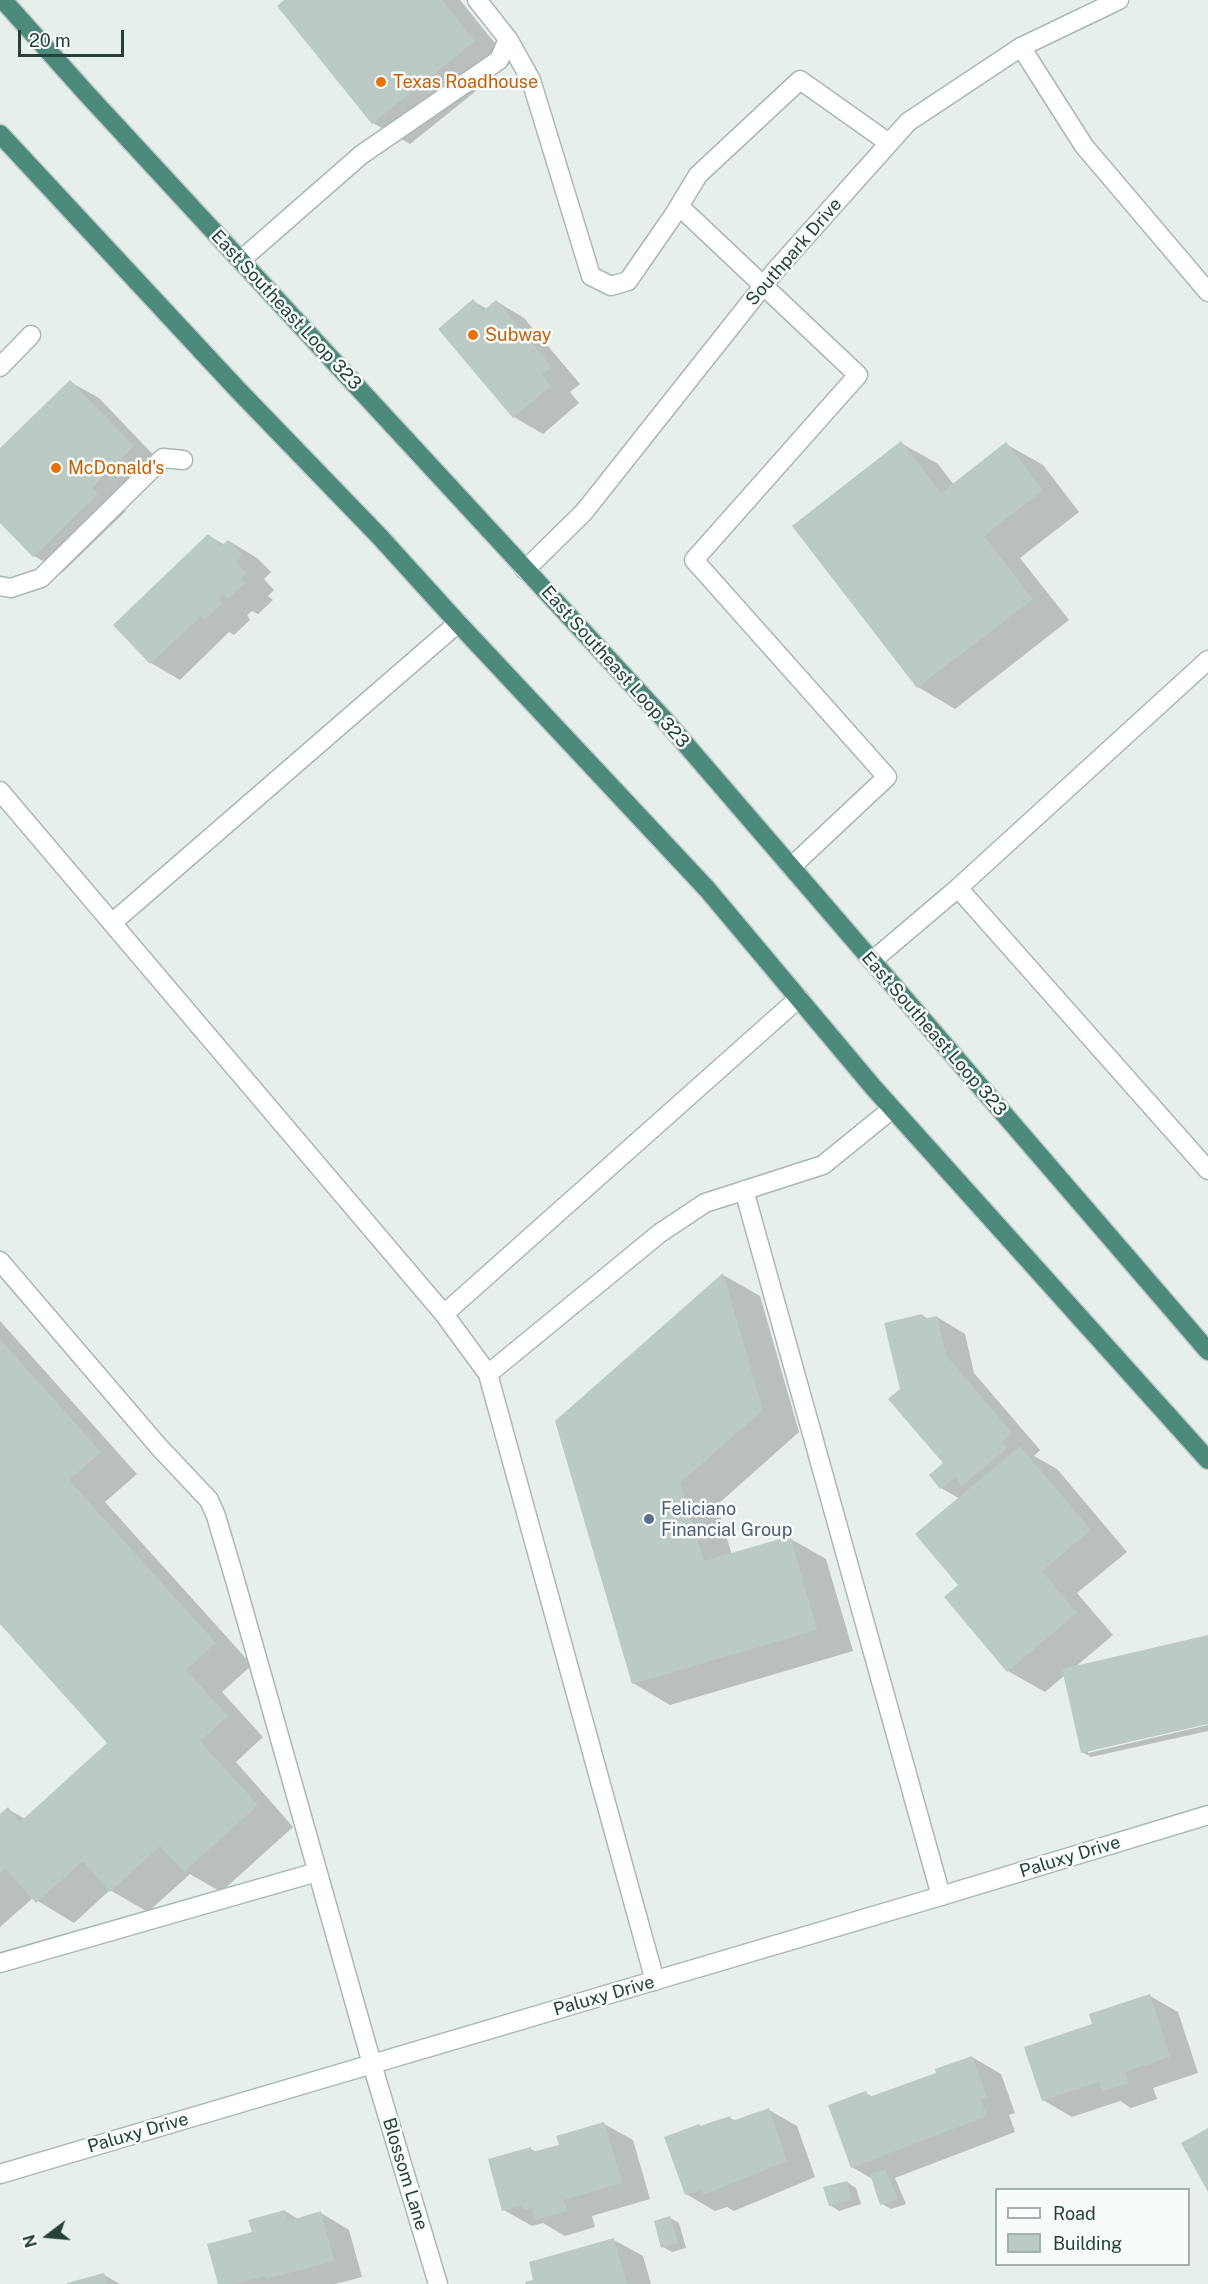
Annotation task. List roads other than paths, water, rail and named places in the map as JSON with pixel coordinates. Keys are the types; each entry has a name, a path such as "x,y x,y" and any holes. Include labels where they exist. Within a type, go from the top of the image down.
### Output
{"highway":[{"name":"East Southeast Loop 323","path":"3,0 663,718 1208,1351"},
{"path":"0,134 238,390 380,537 707,889 892,1109 1208,1460"}],"street":[{"path":"477,0 508,39 531,80 591,276 610,286 627,281 679,206 698,174 800,80 889,143"},
{"name":"Southpark Drive","path":"525,570 584,512 764,286 908,122 1022,47 1119,0"},
{"path":"241,260 361,155 499,60 508,39"},
{"path":"1022,47 1084,146 1208,292"},
{"path":"679,206 858,375 694,560 887,777 790,867"},
{"path":"0,367 31,335"},
{"path":"0,586 11,588 41,578 163,458 183,460"},
{"path":"112,923 458,623"},
{"path":"872,962 958,888 1208,660"},
{"path":"0,791 444,1314 488,1374 655,1981"},
{"path":"958,888 1208,1170"},
{"path":"444,1314 799,998"},
{"path":"488,1374 660,1233 705,1203 823,1165 892,1109"},
{"path":"744,1190 941,1896"},
{"name":"Blossom Lane","path":"0,1262 159,1447 209,1500 216,1516 372,2064 438,2284"},
{"name":"Paluxy Drive","path":"0,2174 1208,1815"},
{"path":"0,1963 317,1872"}],"place":[{"name":"Texas Roadhouse","path":"381,82"},
{"name":"Subway","path":"473,335"},
{"name":"McDonald's","path":"56,468"},
{"name":"Feliciano Financial Group","path":"649,1519"}]}
